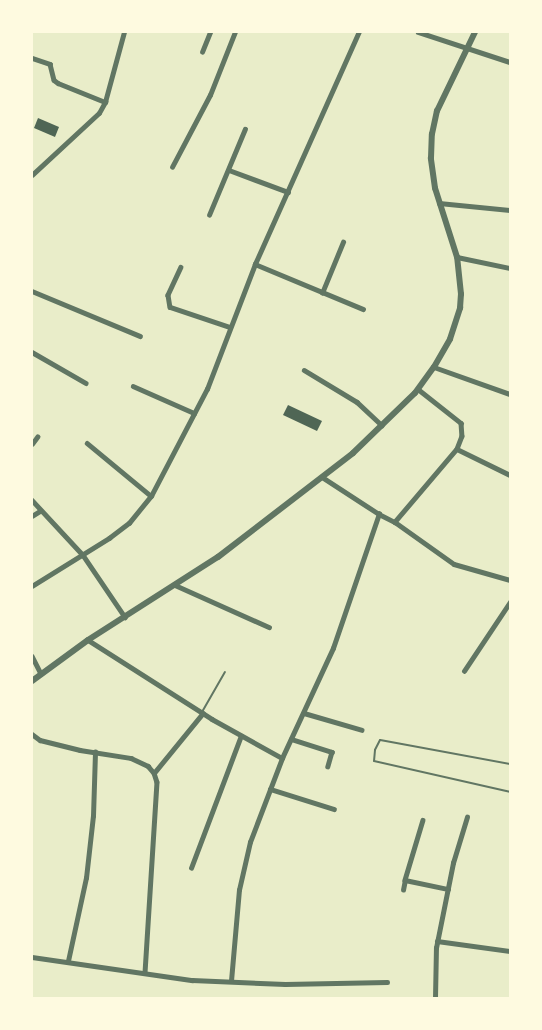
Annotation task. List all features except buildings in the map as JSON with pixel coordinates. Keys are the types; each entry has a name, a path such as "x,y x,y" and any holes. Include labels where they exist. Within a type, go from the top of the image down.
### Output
{"street":[{"path":"32,175 90,124 105,102 124,32"},
{"path":"202,52 210,32"},
{"path":"172,167 210,95 235,32"},
{"path":"32,586 129,523 151,496 213,374 255,264 359,32"},
{"path":"418,32 510,62"},
{"path":"32,681 88,640 218,557 353,453 418,388 434,367 450,339 460,308 461,294 457,257 439,203 430,158 432,134 437,111 475,32"},
{"path":"32,58 50,64 57,83 105,102"},
{"path":"209,215 245,129"},
{"path":"229,170 288,192"},
{"path":"439,203 510,210"},
{"path":"322,293 343,242"},
{"path":"457,257 510,268"},
{"path":"255,264 363,309"},
{"path":"181,267 168,295 170,307 230,327"},
{"path":"32,291 140,336"},
{"path":"32,352 86,383"},
{"path":"434,367 510,394"},
{"path":"304,370 357,402 382,425"},
{"path":"133,386 194,413"},
{"path":"395,522 457,449 464,428 461,423 418,388"},
{"path":"32,444 37,437"},
{"path":"87,443 151,496"},
{"path":"457,449 510,475"},
{"path":"322,477 395,522 454,564 510,580"},
{"path":"32,500 83,555 125,617"},
{"path":"32,516 40,511"},
{"path":"231,981 241,882 250,842 282,758 304,713 349,605 379,514"},
{"path":"175,585 269,627"},
{"path":"464,671 510,602"},
{"path":"88,640 241,736 282,758"},
{"path":"32,656 41,674"},
{"path":"154,773 202,712"},
{"path":"304,713 362,730"},
{"path":"32,734 40,740 131,758 148,766 154,773 157,782 145,973"},
{"path":"191,868 241,736"},
{"path":"291,739 332,752 328,766"},
{"path":"68,962 86,878 93,816 95,752"},
{"path":"270,789 334,809"},
{"path":"435,999 437,941 467,817"},
{"path":"403,890 423,820"},
{"path":"405,880 448,889"},
{"path":"437,941 510,951"},
{"path":"32,957 145,973 231,981 285,984 387,982"}],"lane":[{"path":"202,712 225,672"},
{"path":"510,765 380,740 375,750 374,761 510,792"}]}
